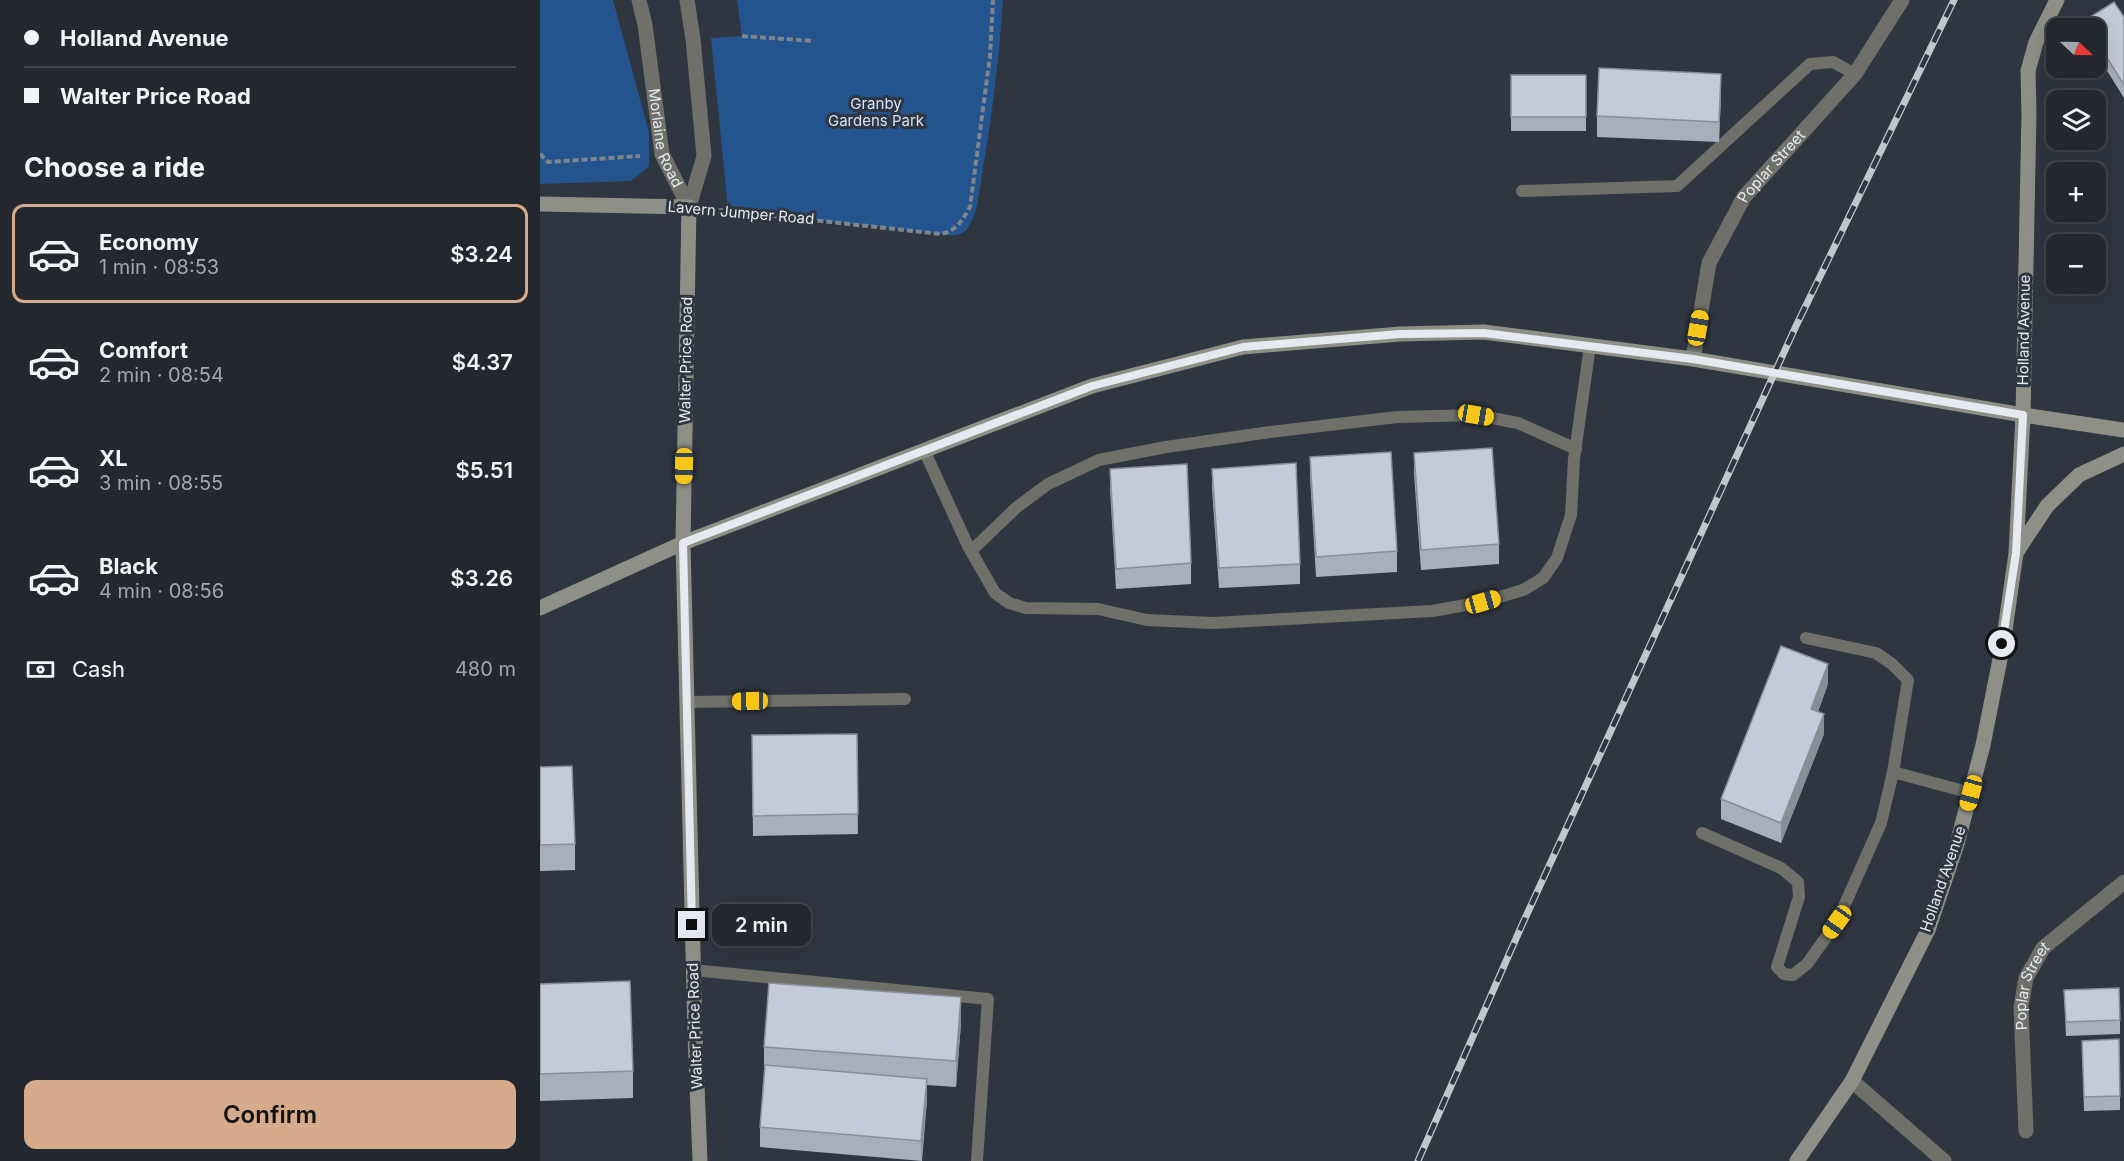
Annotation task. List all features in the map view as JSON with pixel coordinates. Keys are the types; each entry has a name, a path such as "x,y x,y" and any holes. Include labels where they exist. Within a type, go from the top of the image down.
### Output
{"street":[{"name":"Morlaine Road","path":"639,0 645,25 662,154 689,207"},
{"name":"Morlaine Road","path":"687,0 704,156 689,207"},
{"name":"Poplar Street","path":"1693,359 1709,263 1744,197 1855,74 1902,0"},
{"name":"Holland Avenue","path":"1797,1161 1852,1081 1928,930 1957,844 1983,745 2016,553 2023,415 2028,71 2036,42 2057,0"},
{"name":"Lavern Jumper Road","path":"540,204 689,207"},
{"name":"Walter Price Road","path":"689,207 683,543 700,1161"},
{"path":"540,608 683,543 1092,386 1243,347 1400,334 1484,333 1693,359 2124,430"},
{"path":"2016,553 2047,506 2079,475 2124,454"},
{"name":"Poplar Street","path":"2026,1131 2021,1006 2025,978 2043,948 2124,882"},
{"path":"1852,1081 1944,1161"}],"lane":[{"path":"1522,191 1677,186 1810,64 1833,62 1855,74"},
{"path":"924,450 971,551 995,593 1009,603 1026,608 1098,609 1147,620 1225,622 1432,611 1483,602 1523,590 1543,578 1557,558 1570,515 1590,346"},
{"path":"971,551 1017,507 1048,484 1099,460 1166,447 1397,417 1476,415 1518,423 1576,449"},
{"path":"1702,834 1780,868 1798,882 1799,897 1777,967 1784,974 1793,975 1807,964 1837,922 1881,822 1893,772 1908,680 1892,664 1876,653 1806,638"},
{"path":"687,702 905,699"},
{"path":"1893,772 1971,793"},
{"path":"693,970 988,999 977,1161"}],"path":[{"name":"Lavern Jumper Road","path":"689,207 941,234 951,231 961,222 970,207 990,56 993,0"},
{"path":"742,36 814,41"},
{"path":"540,154 548,162 662,154"}],"green space":[{"path":"540,0 613,0 649,132 649,166 631,181 540,184"},
{"name":"Granby Gardens Park","path":"737,0 1003,0 989,131 976,209 968,228 959,234 951,235 728,210 711,38 742,36"}],"building":[{"path":"2114,2 2124,17 2124,85 2106,56 2106,18 2089,18"},
{"path":"1599,68 1721,74 1719,122 1597,116"},
{"path":"1511,75 1586,75 1586,117 1511,117"},
{"path":"1492,448 1499,544 1421,550 1414,453"},
{"path":"1391,452 1397,551 1316,557 1310,457"},
{"path":"1296,463 1300,564 1219,568 1212,469"},
{"path":"1187,464 1191,563 1116,569 1110,469"},
{"path":"1781,646 1828,664 1811,709 1824,714 1781,823 1721,799"},
{"path":"857,734 858,814 753,816 752,735"},
{"path":"572,766 575,844 540,845 540,767"},
{"path":"630,981 633,1071 540,1074 540,984"},
{"path":"769,983 961,997 956,1061 764,1047"},
{"path":"2119,988 2120,1020 2066,1022 2064,990"},
{"path":"2119,1039 2120,1096 2084,1097 2082,1041"},
{"path":"765,1065 927,1079 921,1141 760,1127"}],"railway":[{"path":"1418,1161 1522,925 1796,326 1954,0"}],"route":[{"path":"692,925 683,543 1092,386 1243,347 1400,334 1484,333 1693,359 2023,415 2016,553 2002,644"}]}
